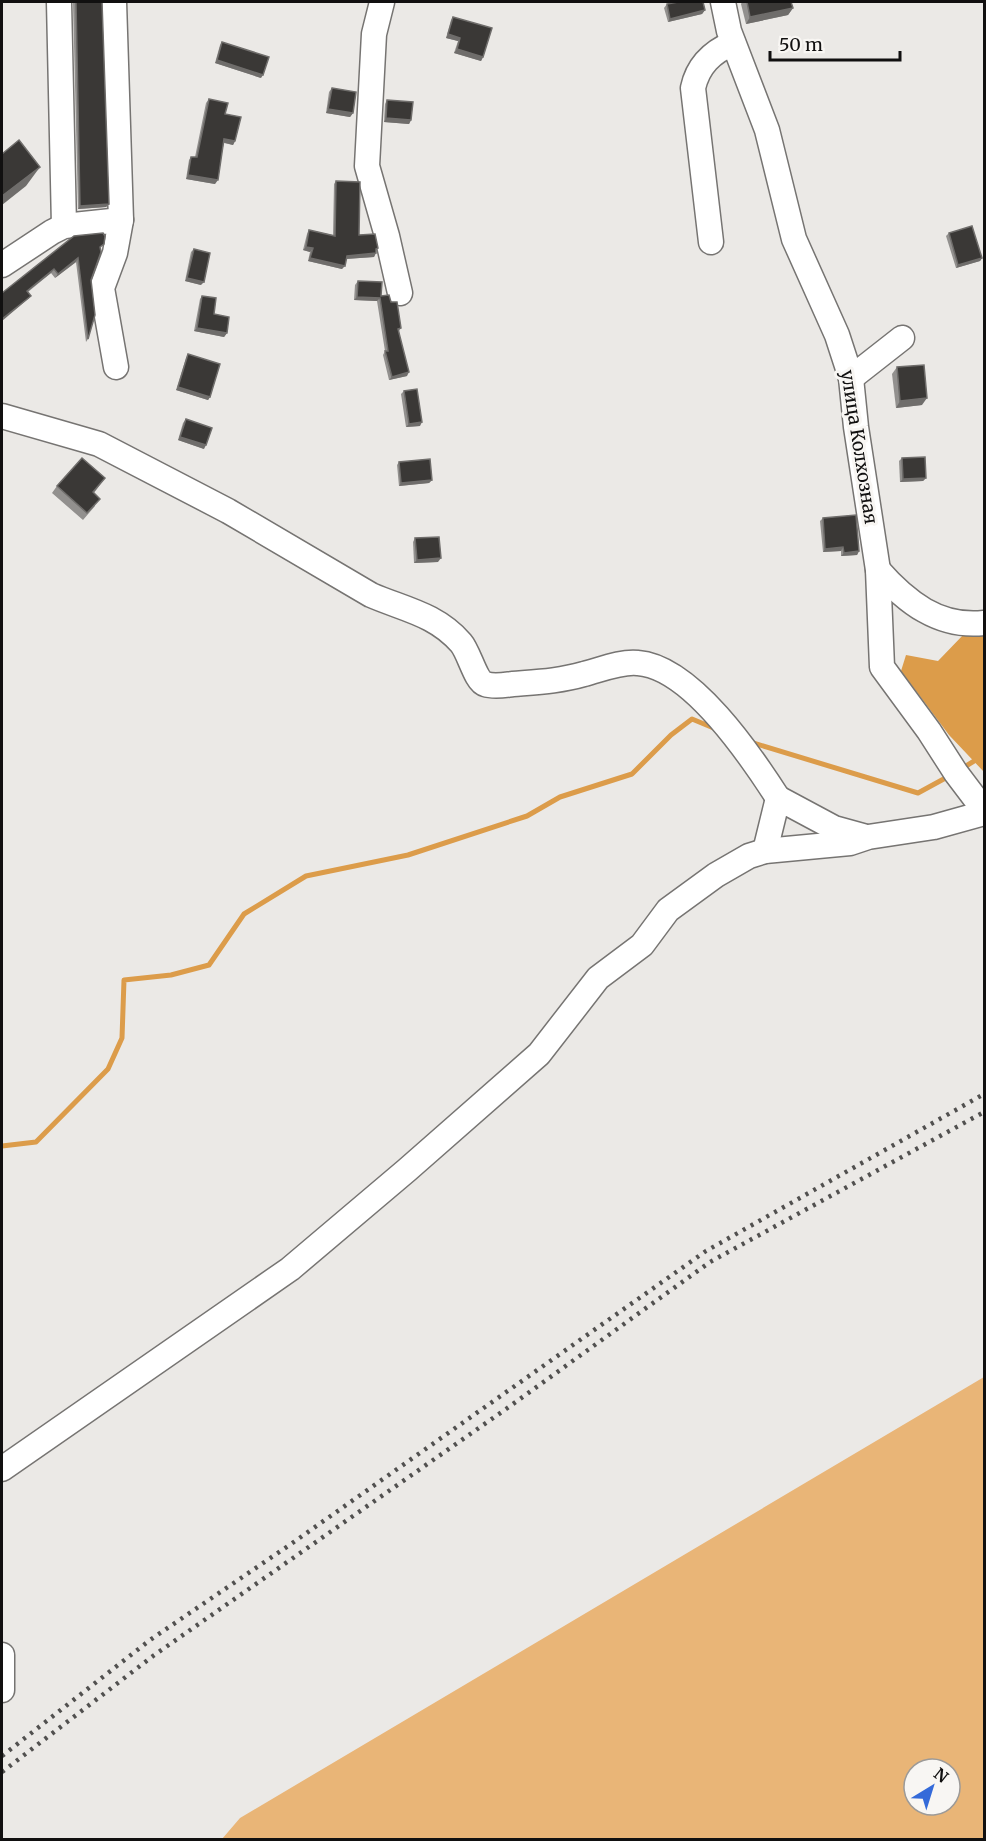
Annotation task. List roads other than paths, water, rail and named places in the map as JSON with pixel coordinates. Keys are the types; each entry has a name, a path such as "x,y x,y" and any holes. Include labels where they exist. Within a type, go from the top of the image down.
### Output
{"street":[{"path":"58,2 64,226"},
{"path":"114,2 121,220 115,253 102,288 116,367"},
{"path":"382,2 374,34 367,166 400,293"},
{"name":"улица Колхозная","path":"723,2 733,43 767,130 794,239 837,335 851,378 878,570 882,667 984,812"},
{"path":"711,242 693,88 699,70 707,59 733,43"},
{"path":"2,265 51,232 64,226 121,220"},
{"path":"851,378 902,338"},
{"path":"2,416 99,444 228,511 371,595 393,604 400,604 428,617 453,634 463,645 479,681 484,684 561,681 639,662 665,672 678,680 722,718 778,798 834,828 868,837"},
{"path":"878,570 905,598 925,612 964,624 984,623"},
{"path":"765,851 778,798"},
{"path":"2,1469 290,1269 539,1054 598,978 642,945 668,910 716,874 749,856 765,851 850,843 868,837 934,827 984,812"},
{"path":"2,1655 2,1690"}],"waterway":[{"path":"2,1146 36,1142 108,1069 122,1038 124,980 171,975 209,965 244,914 306,876 408,855 527,816 560,797 632,774 671,735 692,719 716,729"},
{"path":"750,742 918,793 951,775"},
{"path":"961,769 984,755"}],"railway":[{"path":"2,1756 150,1640 291,1544 706,1251 984,1094"},
{"path":"2,1772 153,1656 506,1409 710,1262 984,1112"}]}
